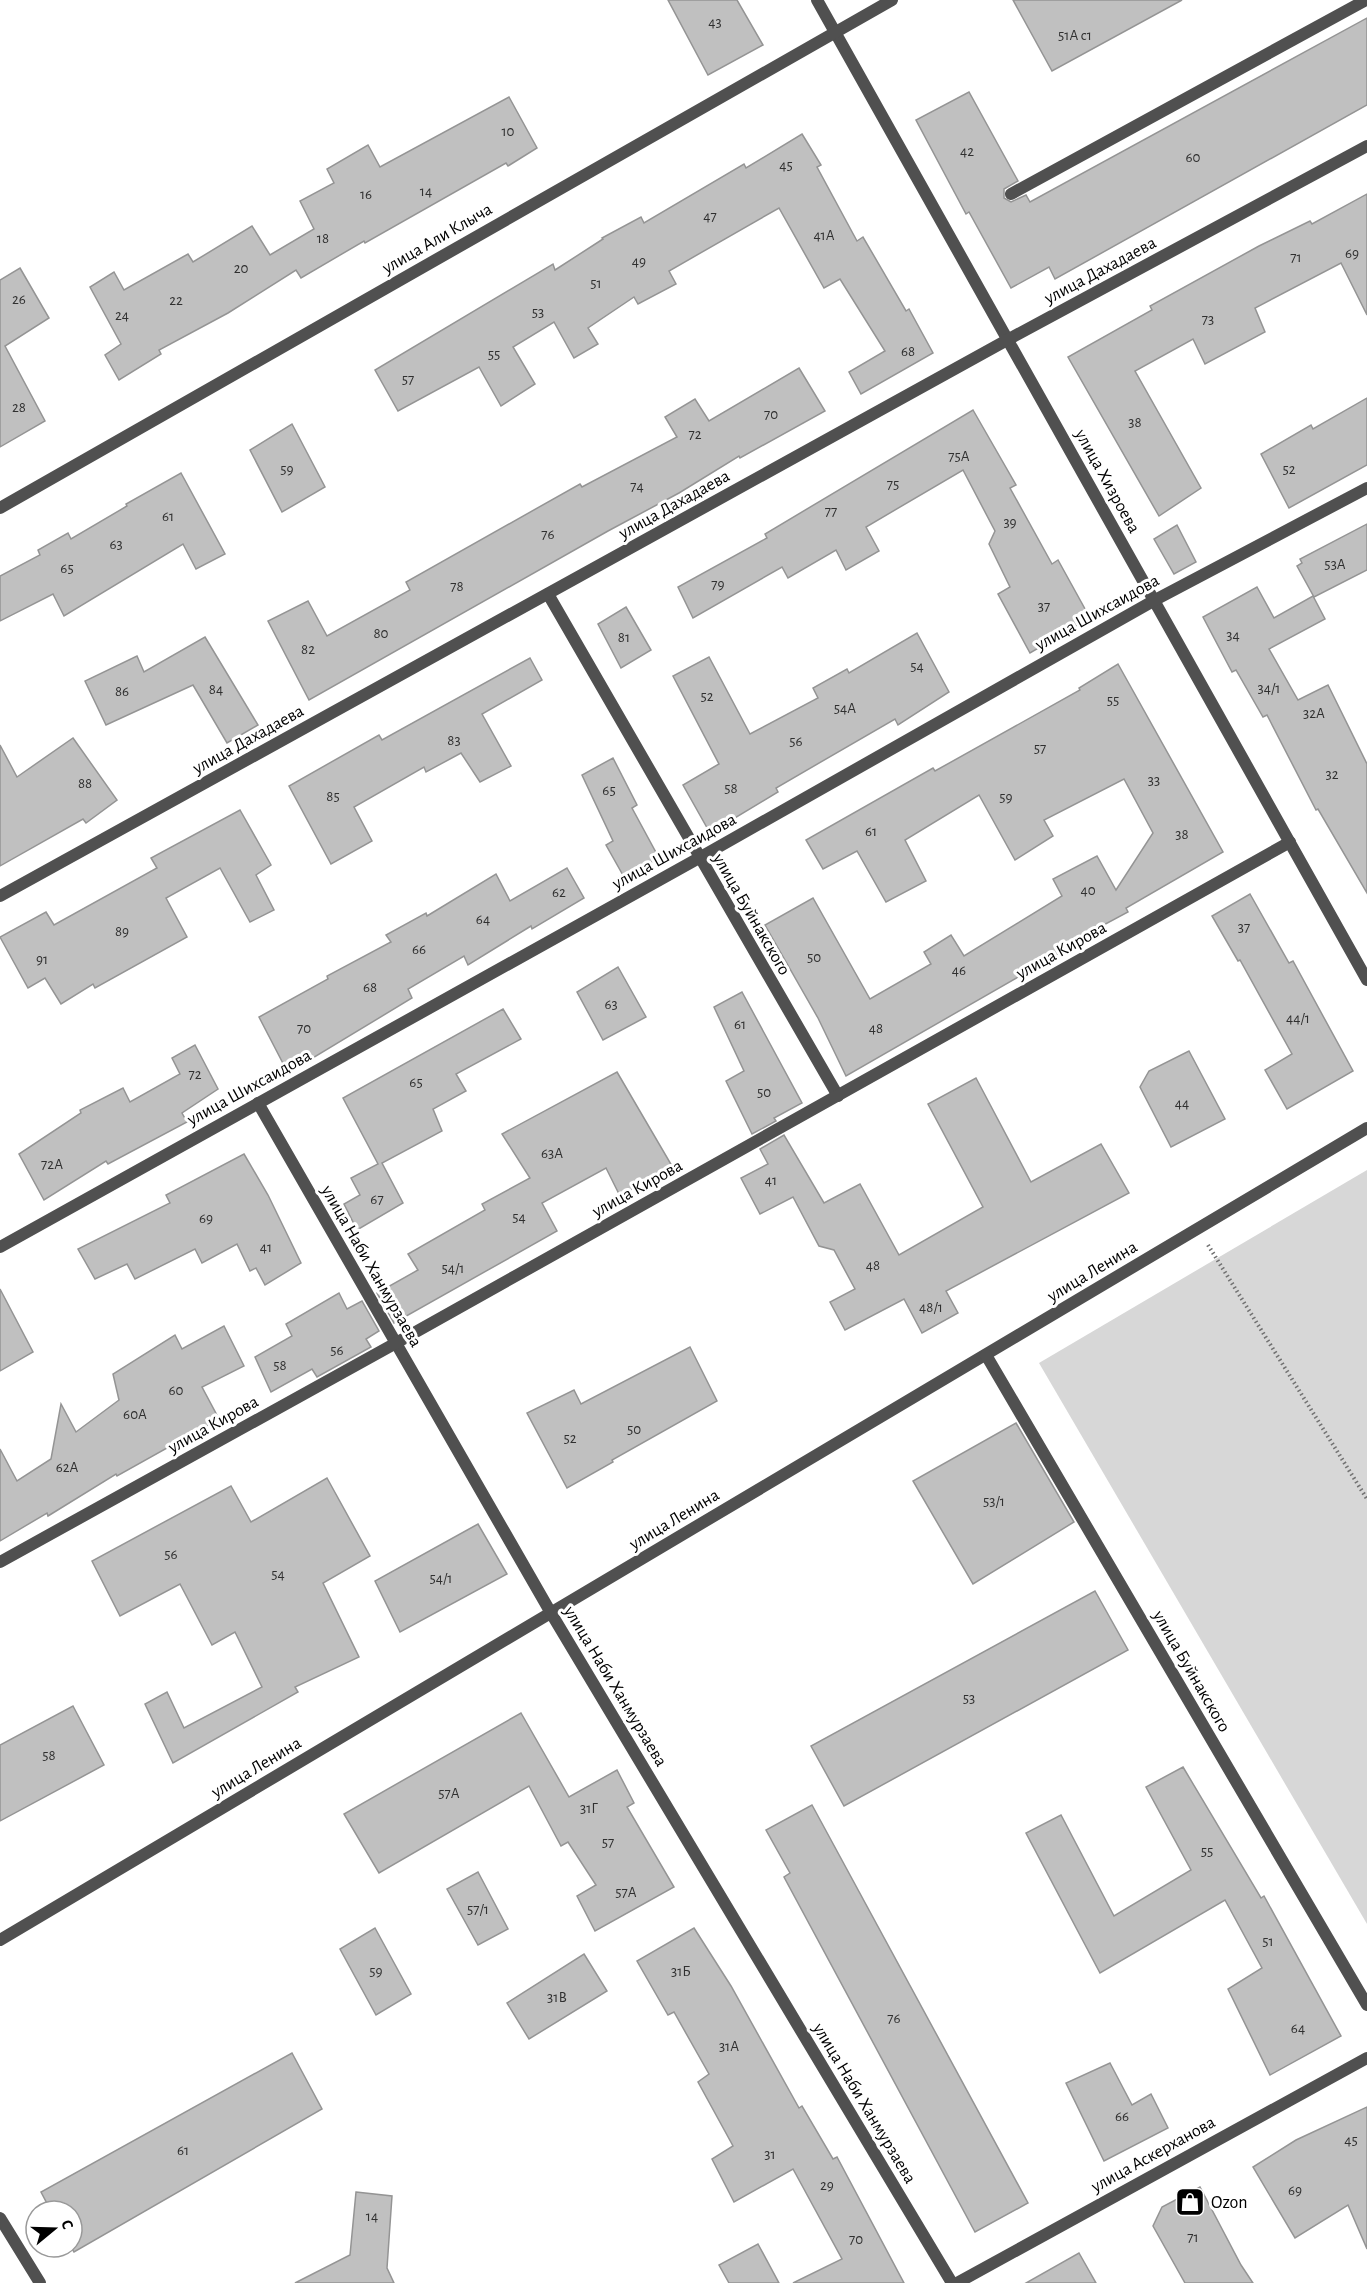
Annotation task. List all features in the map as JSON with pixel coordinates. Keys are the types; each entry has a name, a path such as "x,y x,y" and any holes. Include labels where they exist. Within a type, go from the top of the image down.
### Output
{"street":[{"name":"улица Хизроева","path":"817,0 1367,980"},
{"name":"улица Али Клыча","path":"0,508 892,0"},
{"path":"1011,194 1366,0"},
{"name":"улица Дахадаева","path":"0,896 1009,339 1367,146"},
{"name":"улица Шихсаидова","path":"0,1247 699,858 1155,600 1367,488"},
{"name":"улица Буйнакского","path":"548,594 838,1096"},
{"name":"улица Кирова","path":"0,1562 1290,842"},
{"name":"улица Наби Ханмурзаева","path":"258,1103 551,1613 952,2283"},
{"name":"улица Ленина","path":"0,1940 1367,1128"},
{"name":"улица Буйнакского","path":"986,1355 1367,2005"},
{"name":"улица Аскерханова","path":"957,2283 1367,2058"},
{"path":"0,2218 40,2283"}],"path":[{"path":"1198,1229 1367,1499"}],"shaded area":[{"path":"1367,1170 1367,1924 1039,1363"}],"building":[{"path":"668,0 737,0 763,45 708,75"},
{"path":"1013,0 1182,0 1052,71"},
{"path":"1367,18 1367,105 1055,279 1049,267 1011,288 969,212 966,214 916,120 969,92 1018,181 1004,189 1004,198 1011,202 1026,195 1030,202"},
{"path":"509,97 537,148 508,166 506,163 365,243 364,241 301,278 296,270 228,313 159,350 161,354 119,380 105,355 121,344 90,287 114,272 124,290 188,254 193,262 252,226 270,255 314,229 300,201 334,183 327,169 368,145 380,167"},
{"path":"802,134 821,165 817,167 857,241 863,237 906,311 909,309 933,353 861,394 849,372 885,351 840,279 824,288 779,208 669,271 676,284 638,304 634,297 588,328 598,344 574,358 554,322 513,347 535,384 501,406 479,367 398,411 375,370 553,264 555,270 602,238 641,217 644,223 744,164 746,168"},
{"path":"1367,194 1367,315 1341,263 1255,308 1265,332 1205,364 1193,339 1135,371 1201,488 1159,516 1068,357 1152,310 1150,306 1259,246 1310,221 1312,224"},
{"path":"20,268 49,318 5,346 45,421 0,447 0,280"},
{"path":"799,368 825,411 740,458 739,456 679,493 309,700 268,621 308,601 327,636 410,590 406,582 580,484 582,487 677,437 665,417 695,399 709,421"},
{"path":"1367,398 1367,465 1289,508 1261,454 1311,425 1313,429"},
{"path":"973,410 1016,485 1010,488 1052,564 1058,560 1090,618 1030,653 998,594 1010,587 989,544 995,531 963,470 866,527 879,551 846,570 836,550 788,578 782,567 693,618 678,587 767,538 765,534"},
{"path":"292,424 325,487 282,512 250,450"},
{"path":"181,473 225,554 196,569 183,544 64,616 53,594 0,621 0,576 40,555 38,550 68,533 71,539"},
{"path":"1367,524 1367,570 1314,597 1297,566 1302,563 1300,559"},
{"path":"1177,525 1196,562 1174,574 1154,539"},
{"path":"1257,587 1274,618 1313,596 1325,619 1269,649 1298,700 1328,685 1367,764 1367,893 1318,809 1316,810 1267,715 1263,717 1236,670 1232,672 1203,617"},
{"path":"626,607 651,650 621,668 598,624"},
{"path":"917,633 949,692 898,725 895,719 776,788 778,792 710,833 683,785 719,764 673,676 709,657 750,734 818,698 813,688 847,669 849,673"},
{"path":"205,637 258,725 227,743 193,685 106,725 85,681 137,656 144,672"},
{"path":"530,658 542,680 482,714 511,766 480,782 461,753 426,772 424,767 354,807 372,841 331,864 289,786 379,735 382,740"},
{"path":"1118,664 1223,852 1126,908 1128,912 1070,943 1072,946 846,1076 818,1018 765,925 813,898 870,999 931,964 924,952 951,935 964,956 1062,896 1053,879 1097,856 1116,890 1153,833 1124,779 1044,820 1053,836 1015,860 979,795 905,840 926,881 886,902 857,851 823,869 806,840 933,768 935,771 1080,690 1079,688"},
{"path":"73,738 117,800 86,823 83,819 0,866 0,745 17,777"},
{"path":"613,758 637,805 632,808 659,858 624,877 606,845 613,841 582,775"},
{"path":"240,810 271,865 256,875 274,910 250,922 220,868 166,898 187,937 95,988 93,984 61,1004 45,978 28,988 0,937 46,912 54,925 157,868 151,858"},
{"path":"567,868 584,898 532,929 531,926 468,965 464,956 408,989 412,998 288,1073 259,1017 328,979 327,976 391,942 386,935 426,913 427,916 496,874 510,901"},
{"path":"1250,894 1289,963 1293,961 1353,1071 1287,1109 1265,1070 1292,1054 1240,960 1238,961 1212,916"},
{"path":"618,967 646,1017 603,1040 577,992"},
{"path":"742,992 802,1103 774,1118 776,1121 752,1134 726,1081 744,1071 714,1007"},
{"path":"503,1009 521,1039 456,1074 466,1091 433,1109 442,1131 382,1163 403,1203 357,1230 344,1204 360,1195 351,1178 378,1164 343,1098"},
{"path":"195,1045 218,1089 182,1113 187,1122 108,1164 106,1161 44,1200 19,1154 81,1113 80,1110 123,1088 130,1102 180,1074 172,1058"},
{"path":"1189,1051 1225,1119 1171,1147 1140,1087 1149,1071"},
{"path":"617,1072 672,1166 620,1196 606,1168 542,1203 557,1231 394,1323 377,1293 418,1270 408,1254 485,1210 482,1204 530,1178 502,1134"},
{"path":"976,1078 1031,1182 1101,1144 1129,1193 946,1291 958,1313 922,1333 904,1299 845,1330 830,1302 855,1289 834,1250 819,1246 793,1197 760,1214 741,1178 768,1164 760,1149 784,1135 824,1203 860,1184 899,1255 983,1207 928,1104"},
{"path":"244,1154 268,1195 301,1263 265,1285 256,1268 250,1271 237,1244 202,1263 195,1249 135,1279 127,1264 95,1279 78,1249 170,1203 166,1195"},
{"path":"0,1289 33,1352 0,1371"},
{"path":"339,1293 347,1309 362,1301 379,1331 366,1339 371,1347 317,1377 312,1369 271,1392 255,1357 292,1336 286,1324"},
{"path":"224,1326 244,1366 202,1387 219,1419 117,1476 116,1474 48,1516 47,1513 0,1541 0,1449 17,1481 51,1459 61,1404 76,1432 119,1400 113,1374 175,1335 182,1349"},
{"path":"690,1347 717,1401 567,1488 527,1413 574,1390 581,1404"},
{"path":"1016,1423 1074,1522 973,1584 913,1481"},
{"path":"327,1478 370,1556 323,1583 359,1657 295,1687 298,1692 173,1763 145,1704 167,1692 184,1728 262,1687 235,1632 212,1645 180,1584 120,1616 92,1561 231,1486 251,1522"},
{"path":"478,1524 507,1574 400,1632 375,1581"},
{"path":"1095,1591 1128,1650 844,1806 811,1746"},
{"path":"73,1706 104,1765 0,1821 0,1745"},
{"path":"521,1713 569,1797 617,1770 634,1803 627,1807 674,1887 595,1931 577,1896 596,1885 568,1842 561,1846 529,1786 379,1873 344,1814"},
{"path":"1183,1767 1261,1898 1264,1896 1341,2036 1270,2075 1228,1989 1262,1968 1225,1900 1100,1973 1026,1833 1061,1815 1114,1916 1191,1870 1146,1787"},
{"path":"812,1805 1028,2203 975,2232 784,1877 790,1873 766,1830"},
{"path":"478,1872 508,1929 478,1945 447,1889"},
{"path":"375,1928 411,1994 376,2015 340,1949"},
{"path":"694,1928 731,1986 799,2108 802,2106 833,2159 837,2157 904,2283 793,2283 842,2259 793,2169 734,2202 712,2159 733,2146 698,2082 709,2074 674,2012 668,2015 637,1961"},
{"path":"584,1954 607,1991 529,2039 507,2003"},
{"path":"292,2053 322,2109 84,2246 84,2199 45,2199 41,2192"},
{"path":"1110,2063 1132,2105 1151,2094 1168,2128 1104,2161 1066,2083"},
{"path":"1367,2107 1367,2249 1348,2205 1295,2238 1253,2167 1296,2140"},
{"path":"1200,2187 1241,2265 1253,2283 1185,2283 1153,2226 1162,2207"},
{"path":"356,2192 392,2196 387,2268 394,2283 295,2283 350,2255"},
{"path":"758,2244 779,2283 729,2283 719,2265"},
{"path":"1079,2253 1096,2283 1026,2283"}],"place":[{"name":"Ozon","path":"1190,2202"}]}
